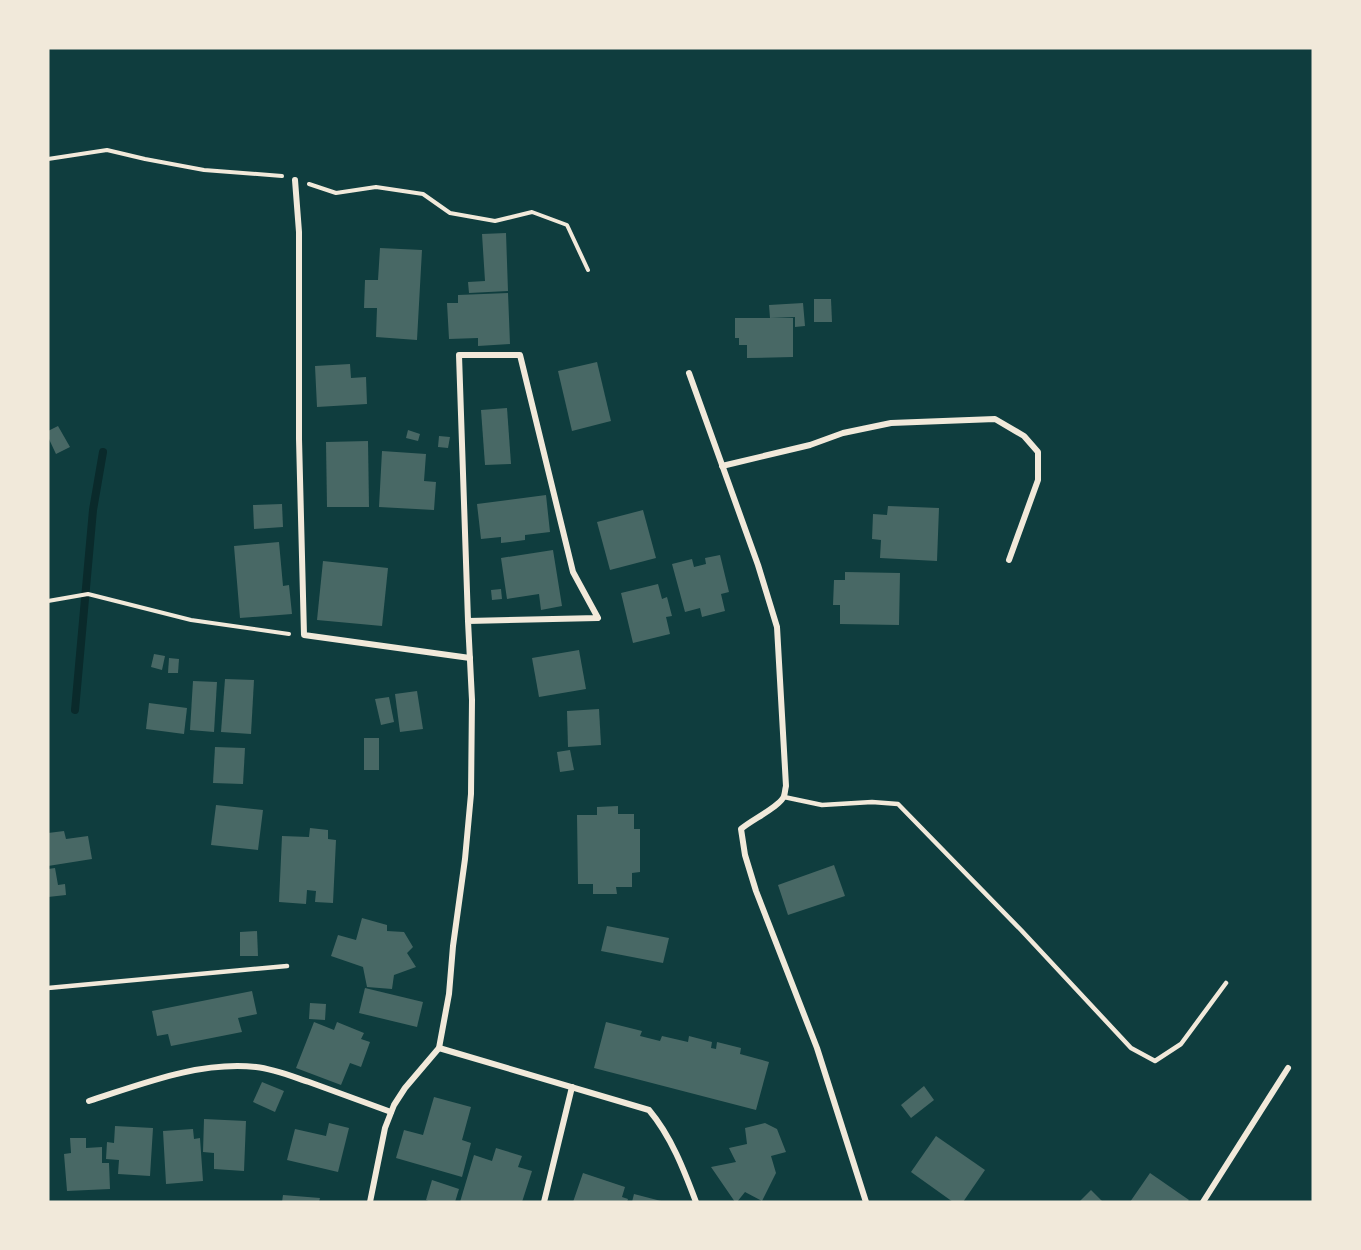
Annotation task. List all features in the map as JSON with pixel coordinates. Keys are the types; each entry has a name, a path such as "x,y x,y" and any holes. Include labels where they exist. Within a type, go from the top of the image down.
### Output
{"street":[{"path":"295,180 299,232 299,439 304,635 470,658"},
{"path":"370,1202 385,1128 394,1104 439,1048 449,994 465,858 471,794 472,700 468,621 459,355 520,356 573,573 597,618 468,621"},
{"path":"689,373 758,565 777,627 786,773 784,797 777,805 747,823 741,829 741,837 756,891 817,1048 866,1202"},
{"path":"722,466 810,445 843,433 891,423 995,419 1024,436 1038,452 1038,480 1009,560"},
{"path":"439,1048 649,1110 667,1135 696,1202"},
{"path":"89,1101 164,1078 206,1068 234,1066 281,1071 391,1112"},
{"path":"1203,1202 1288,1068"},
{"path":"544,1202 572,1087"}],"lane":[{"path":"784,797 822,805 872,802 898,804 1021,930 1131,1048 1155,1061 1181,1044 1226,983"},
{"path":"48,988 287,966"}],"path":[{"path":"48,159 107,150 204,170 285,177 336,193 376,186 423,194 450,213 495,221 532,212 567,225 588,270"},
{"path":"48,601 88,594 191,620 304,635"}],"building":[{"path":"506,233 508,291 469,293 468,282 485,281 482,234"},
{"path":"380,248 422,250 417,340 376,337 377,308 364,308 365,280 378,280"},
{"path":"508,293 510,344 478,346 478,338 449,339 447,303 458,303 458,295"},
{"path":"814,299 831,299 832,322 814,322"},
{"path":"803,303 805,326 795,327 795,317 770,318 769,305"},
{"path":"735,318 793,318 793,357 747,358 747,345 739,345 739,338 735,338"},
{"path":"597,362 611,421 572,431 558,371"},
{"path":"350,364 351,378 366,377 367,404 317,407 315,366"},
{"path":"507,408 511,464 485,465 481,410"},
{"path":"58,426 70,447 56,454 48,437 48,431"},
{"path":"408,430 420,434 418,441 406,438"},
{"path":"439,436 450,437 448,448 438,447"},
{"path":"368,441 369,507 327,507 326,442"},
{"path":"382,451 426,454 424,481 436,482 434,510 379,507"},
{"path":"546,495 550,532 525,535 525,540 501,543 501,537 481,539 477,504"},
{"path":"282,504 283,527 254,529 253,505"},
{"path":"888,506 939,508 937,561 880,558 881,540 872,539 873,514 887,515"},
{"path":"643,510 656,558 610,570 597,522"},
{"path":"279,542 283,586 289,585 292,614 240,618 234,546"},
{"path":"553,550 562,606 541,610 539,594 507,599 501,558"},
{"path":"720,555 729,592 721,594 725,611 702,617 700,608 685,612 672,564 692,559 694,567 706,564 705,558"},
{"path":"323,561 388,568 382,626 317,620"},
{"path":"845,572 900,573 899,625 840,624 840,605 833,605 834,580 845,580"},
{"path":"658,584 662,599 667,597 672,616 666,617 670,634 633,643 621,593"},
{"path":"501,589 502,599 492,600 491,590"},
{"path":"579,650 586,689 539,697 532,658"},
{"path":"154,654 165,656 162,670 151,667"},
{"path":"169,658 179,659 178,673 168,673"},
{"path":"225,679 254,680 251,734 221,732"},
{"path":"193,681 217,682 214,732 190,730"},
{"path":"417,691 423,729 400,732 395,694"},
{"path":"389,697 394,722 381,725 375,699"},
{"path":"149,703 187,708 184,734 146,729"},
{"path":"599,709 601,745 568,747 567,711"},
{"path":"364,738 379,738 379,770 364,770"},
{"path":"215,747 245,748 243,784 213,783"},
{"path":"570,750 574,770 560,772 557,752"},
{"path":"216,805 263,810 258,850 211,845"},
{"path":"618,806 618,814 634,814 634,829 640,829 640,872 632,873 632,887 616,887 617,894 593,894 593,884 578,884 577,815 597,815 597,807"},
{"path":"310,828 328,830 328,839 336,840 333,903 315,902 316,891 307,890 306,904 279,902 282,836 309,837"},
{"path":"64,831 66,839 88,836 92,859 48,866 48,833"},
{"path":"834,865 845,896 788,915 778,885"},
{"path":"55,868 58,885 65,884 66,895 48,897 48,869"},
{"path":"362,918 387,925 387,931 404,932 413,947 407,953 416,967 394,975 392,989 367,987 363,967 331,956 338,935 356,940"},
{"path":"607,926 669,938 663,963 601,951"},
{"path":"257,931 258,956 240,956 240,932"},
{"path":"365,988 423,1002 417,1027 359,1013"},
{"path":"252,991 257,1014 238,1018 242,1032 171,1046 168,1034 157,1036 152,1011"},
{"path":"310,1003 326,1004 325,1020 309,1019"},
{"path":"314,1022 334,1030 337,1022 364,1033 361,1039 370,1042 361,1067 350,1063 341,1085 296,1068"},
{"path":"606,1022 642,1031 640,1036 660,1041 662,1036 688,1042 689,1036 712,1042 711,1048 716,1049 717,1042 741,1048 740,1054 769,1062 756,1110 594,1068"},
{"path":"262,1082 284,1091 275,1112 253,1102"},
{"path":"924,1086 934,1100 911,1118 901,1105"},
{"path":"434,1097 471,1107 462,1140 471,1143 462,1177 396,1158 404,1130 423,1135"},
{"path":"204,1119 246,1121 244,1171 214,1169 214,1153 203,1152"},
{"path":"329,1123 349,1128 338,1172 287,1160 295,1129 326,1136"},
{"path":"765,1123 777,1129 786,1152 771,1156 776,1173 762,1201 745,1192 735,1202 711,1167 736,1162 729,1148 747,1144 745,1128"},
{"path":"115,1126 153,1128 150,1176 118,1174 119,1160 106,1159 107,1142 114,1143"},
{"path":"193,1129 194,1139 200,1138 203,1181 166,1184 163,1131"},
{"path":"936,1136 985,1170 963,1202 953,1202 911,1172"},
{"path":"70,1138 86,1138 86,1148 102,1147 102,1163 109,1163 110,1189 67,1191 64,1154 71,1153"},
{"path":"496,1148 522,1156 518,1167 532,1171 522,1202 460,1202 474,1155 492,1161"},
{"path":"583,1173 625,1187 622,1197 628,1199 627,1202 573,1202"},
{"path":"1150,1173 1189,1200 1187,1202 1130,1202"},
{"path":"432,1180 459,1189 455,1202 426,1200"},
{"path":"1091,1190 1103,1202 1079,1202"},
{"path":"634,1194 661,1201 661,1202 632,1202"},
{"path":"283,1195 320,1198 319,1202 282,1202"}],"waterway":[{"path":"75,710 93,510 103,452"}]}
